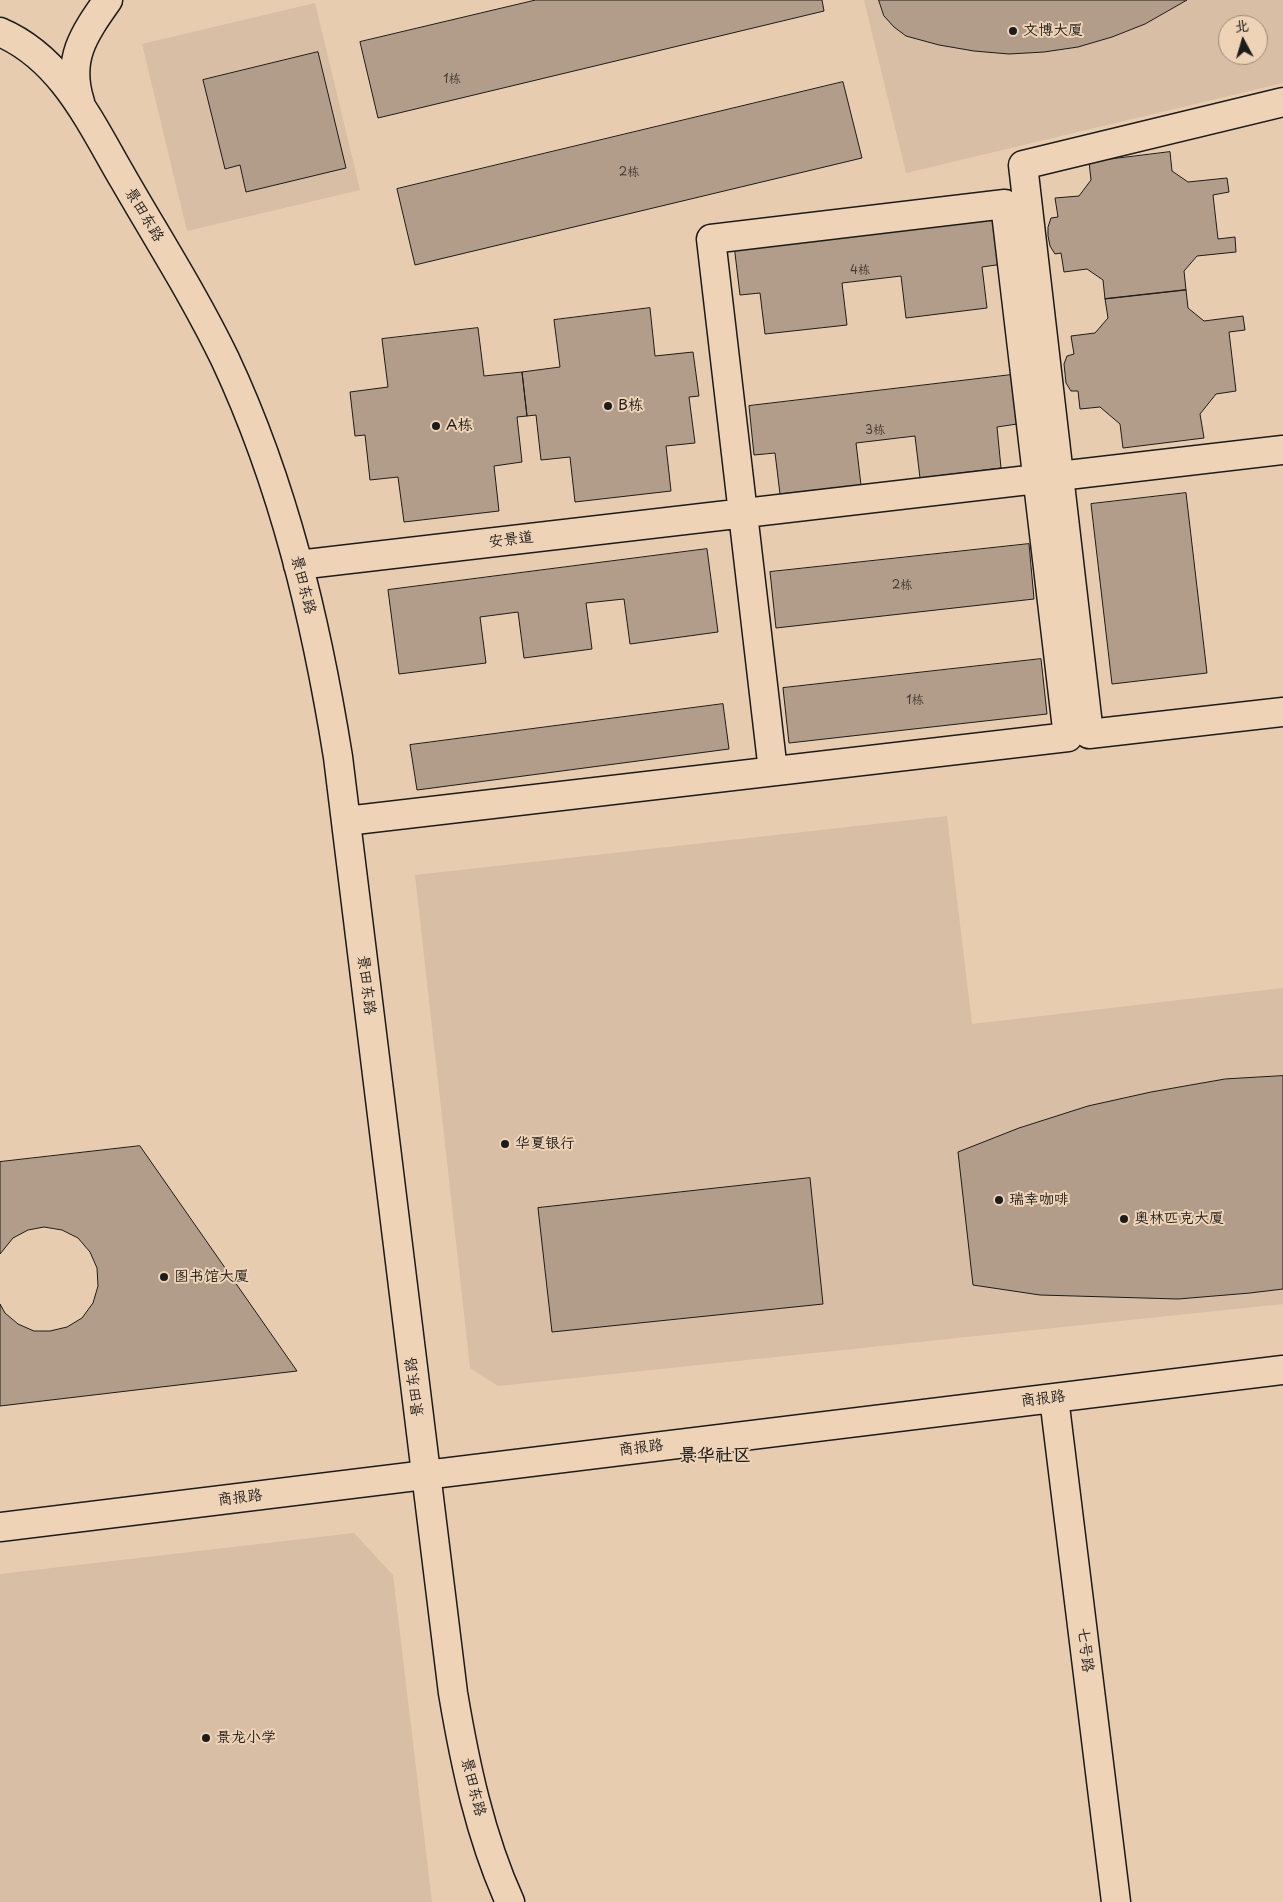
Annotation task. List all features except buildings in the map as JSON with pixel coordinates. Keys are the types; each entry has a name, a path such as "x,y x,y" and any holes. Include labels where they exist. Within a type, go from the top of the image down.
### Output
{"street":[{"name":"景田东路","path":"83,111 75,86 74,74 77,53 86,32 108,0"},
{"name":"景田东路","path":"0,32 14,38 42,58 71,91 183,280 224,358 262,447 298,565 328,692 346,822 426,1475 459,1727 478,1814 510,1902"},
{"path":"346,822 1068,737 1023,165 1283,102"},
{"path":"773,771 733,514 711,239 1005,204 1089,734 1283,712"},
{"name":"安景道","path":"298,565 1283,450"},
{"name":"商报路","path":"0,1527 1283,1370"},
{"name":"七号路","path":"1054,1398 1116,1902"}],"shaded area":[{"name":"文博大厦","path":"864,0 1283,0 1283,83 906,173"},
{"path":"315,3 360,190 187,231 142,44"},
{"path":"947,816 972,1024 1283,988 1283,1304 498,1386 470,1368 415,875"},
{"name":"景龙小学","path":"354,1533 393,1575 432,1902 0,1902 0,1574"}],"place":[{"name":"文博大厦","path":"1013,31"},
{"name":"B栋","path":"608,406"},
{"name":"A栋","path":"436,426"},
{"name":"华夏银行","path":"505,1144"},
{"name":"瑞幸咖啡","path":"999,1200"},
{"name":"奥林匹克大厦","path":"1124,1219"},
{"name":"图书馆大厦","path":"164,1277"},
{"name":"景龙小学","path":"206,1738"}],"district":[{"name":"景华社区","path":"715,1456"}]}
